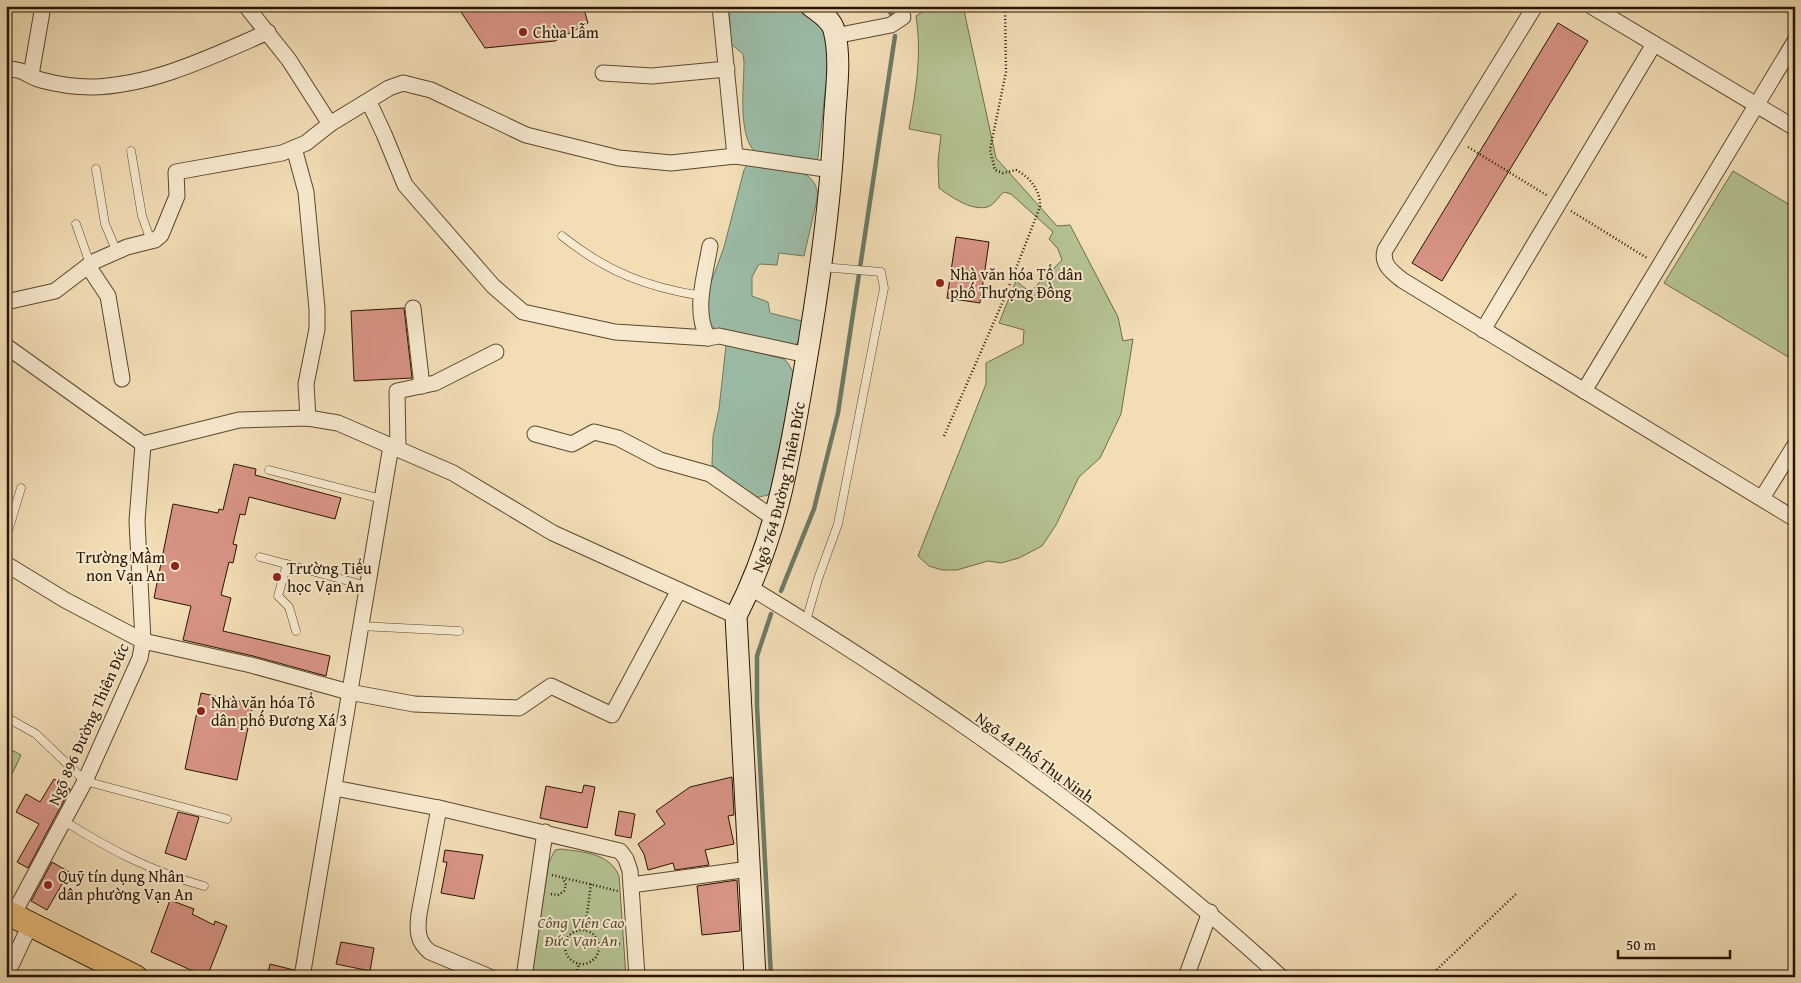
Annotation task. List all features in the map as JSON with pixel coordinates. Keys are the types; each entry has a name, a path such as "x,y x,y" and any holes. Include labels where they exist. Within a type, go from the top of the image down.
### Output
{"main road":[{"path":"16,917 135,977"}],"street":[{"path":"31,75 43,6"},
{"path":"246,6 289,60 330,124"},
{"path":"720,6 735,156"},
{"name":"Ngõ 764 Đường Thiên Đức","path":"736,616 751,588 776,520 789,461 822,267 832,170 838,55 834,28 826,17 811,6"},
{"path":"1535,6 1384,255 1387,267 1402,280 1795,519"},
{"path":"1592,6 1795,128"},
{"path":"835,36 891,25 903,17"},
{"path":"6,69 19,69 41,80 90,87 129,82 186,66 268,32"},
{"path":"1584,391 1795,41"},
{"path":"1484,330 1654,44"},
{"path":"603,73 652,76 727,69"},
{"path":"6,302 55,291 89,265 117,252 151,241 161,235 178,196 176,172 282,153 306,143 330,124 369,102 389,88 403,83 431,90 526,135 619,158 671,163 735,156 832,170"},
{"path":"369,102 405,185 493,286 523,312 615,332 708,338 719,336 807,355"},
{"path":"294,148 306,192 317,309 317,329 306,384 308,418"},
{"path":"708,338 700,318 710,246"},
{"path":"89,265 108,296 115,325 122,379"},
{"path":"413,308 422,386"},
{"path":"6,346 143,444 239,420 308,418 338,422 452,473 553,534 736,616 755,977"},
{"path":"302,977 382,499 395,448 396,391 435,383 496,352"},
{"path":"535,434 572,444 594,432 618,438 660,460 710,474 776,520"},
{"name":"Ngõ 896 Đường Thiên Đức","path":"6,976 16,917 85,781 140,658 144,641 137,521 143,444"},
{"path":"1762,498 1795,445"},
{"path":"6,564 65,600 144,641 251,665 349,692 414,704 519,708 551,686 612,715 679,590"},
{"name":"Ngõ 44 Phố Thụ Ninh","path":"751,588 806,621 1016,761 1210,912 1282,977"},
{"path":"334,788 439,808 620,851 626,859 625,888 637,977"},
{"path":"439,808 419,914 417,928 419,940 430,952 490,977"},
{"path":"524,977 545,832"},
{"path":"625,888 749,869"},
{"path":"1188,976 1210,912"}],"lane":[{"path":"131,151 142,216 151,241"},
{"path":"96,169 106,224 117,252"},
{"path":"76,224 89,265"},
{"path":"562,236 584,254 614,271 674,291 702,296"},
{"path":"806,621 818,579 838,524 884,288 881,272 822,267"},
{"path":"269,470 382,499"},
{"path":"6,538 21,488"},
{"path":"260,557 367,586"},
{"path":"287,564 278,596 289,607 296,631"},
{"path":"360,626 459,631"},
{"path":"6,717 36,734 85,781 227,819"},
{"path":"64,821 102,845 141,865 171,877 204,886"}],"path":[{"path":"944,436 1004,299 1040,207 1041,197 1030,181 1016,170 1003,173 995,170 990,150 1006,72 1005,6"},
{"path":"1468,147 1548,196"},
{"path":"1570,210 1648,259"},
{"path":"549,874 591,884 625,888"},
{"path":"546,889 552,894 561,893 565,888 563,878"},
{"path":"585,930 591,884"},
{"path":"1429,977 1517,893"},
{"path":"585,930 596,938 598,946 594,958 585,963 579,963 566,954 565,945 572,933 585,930"},
{"path":"538,939 565,945"},
{"path":"598,946 623,944"},
{"path":"576,977 579,963"}],"green space":[{"path":"932,6 963,6 996,158 1057,226 1070,225 1118,317 1123,341 1133,339 1121,414 1100,458 1079,477 1056,525 1042,546 1019,558 1001,563 988,561 957,570 942,570 929,566 918,556 986,384 986,363 1023,344 1024,330 999,323 1016,281 1030,292 1062,260 1058,249 1049,239 1053,232 1011,194 1004,192 994,203 984,208 963,203 939,188 938,162 941,135 909,129 918,59 916,16"},
{"path":"1733,171 1795,208 1795,361 1664,283"},
{"path":"6,747 21,755 6,787"},
{"name":"Công Viên Cao Đức Vạn An","path":"561,849 595,855 609,862 615,868 619,876 626,977 531,977 549,862 555,850"}],"shaded area":[{"path":"729,6 801,6 820,20 830,46 818,158 816,160 757,154 751,146 744,124 743,54 731,44"},
{"path":"747,165 802,173 811,179 817,191 818,195 804,256 779,253 777,265 759,264 752,277 752,296 768,302 770,313 802,321 800,339 794,348 723,334 709,324 708,291 724,247 744,170"},
{"path":"726,345 784,359 794,374 771,490 768,495 754,498 712,465 713,436 719,409"}],"building":[{"name":"Chùa Lẫm","path":"457,6 583,6 588,23 555,41 485,48"},
{"path":"1558,23 1588,41 1442,281 1412,263"},
{"path":"956,237 989,242 980,303 947,298"},
{"path":"404,308 412,378 354,381 351,311"},
{"path":"234,464 256,469 255,475 341,498 335,519 249,497 245,515 240,514 233,544 237,545 233,563 229,562 221,595 231,598 223,631 330,656 326,676 253,656 183,640 191,606 154,598 173,504 218,513 219,509 223,510"},
{"path":"201,693 253,704 237,780 185,769"},
{"path":"732,777 734,815 728,816 734,844 705,850 709,865 675,870 673,863 648,870 644,854 638,844 665,824 656,811 690,787"},
{"path":"54,779 70,789 28,868 17,862 39,824 16,812 26,794 40,802"},
{"path":"584,785 595,787 587,828 540,818 546,786 582,793"},
{"path":"619,811 635,814 631,838 615,835"},
{"path":"178,812 199,817 186,860 165,853"},
{"path":"445,850 483,855 474,899 441,893 447,862 443,862"},
{"name":"Quỹ tín dụng Nhân dân phường Vạn An","path":"52,862 69,872 47,910 31,901"},
{"path":"737,880 740,931 702,935 697,886"},
{"path":"170,900 194,909 192,914 214,925 215,921 227,926 207,977 193,977 195,972 151,952"},
{"path":"341,942 374,948 370,971 336,964"},
{"path":"270,964 294,970 293,977 267,977"}],"waterway":[{"path":"887,6 892,16"},
{"path":"781,591 814,509 838,413 895,36"},
{"path":"771,614 757,656 757,706 771,977"}],"place":[{"name":"Chùa Lẫm","path":"523,32"},
{"name":"Nhà văn hóa Tổ dân phố Thượng Đồng","path":"940,283"},
{"name":"Trường Mầm non Vạn An","path":"175,566"},
{"name":"Trường Tiểu học Vạn An","path":"277,577"},
{"name":"Nhà văn hóa Tổ dân phố Đương Xá 3","path":"201,711"},
{"name":"Quỹ tín dụng Nhân dân phường Vạn An","path":"48,885"}]}
